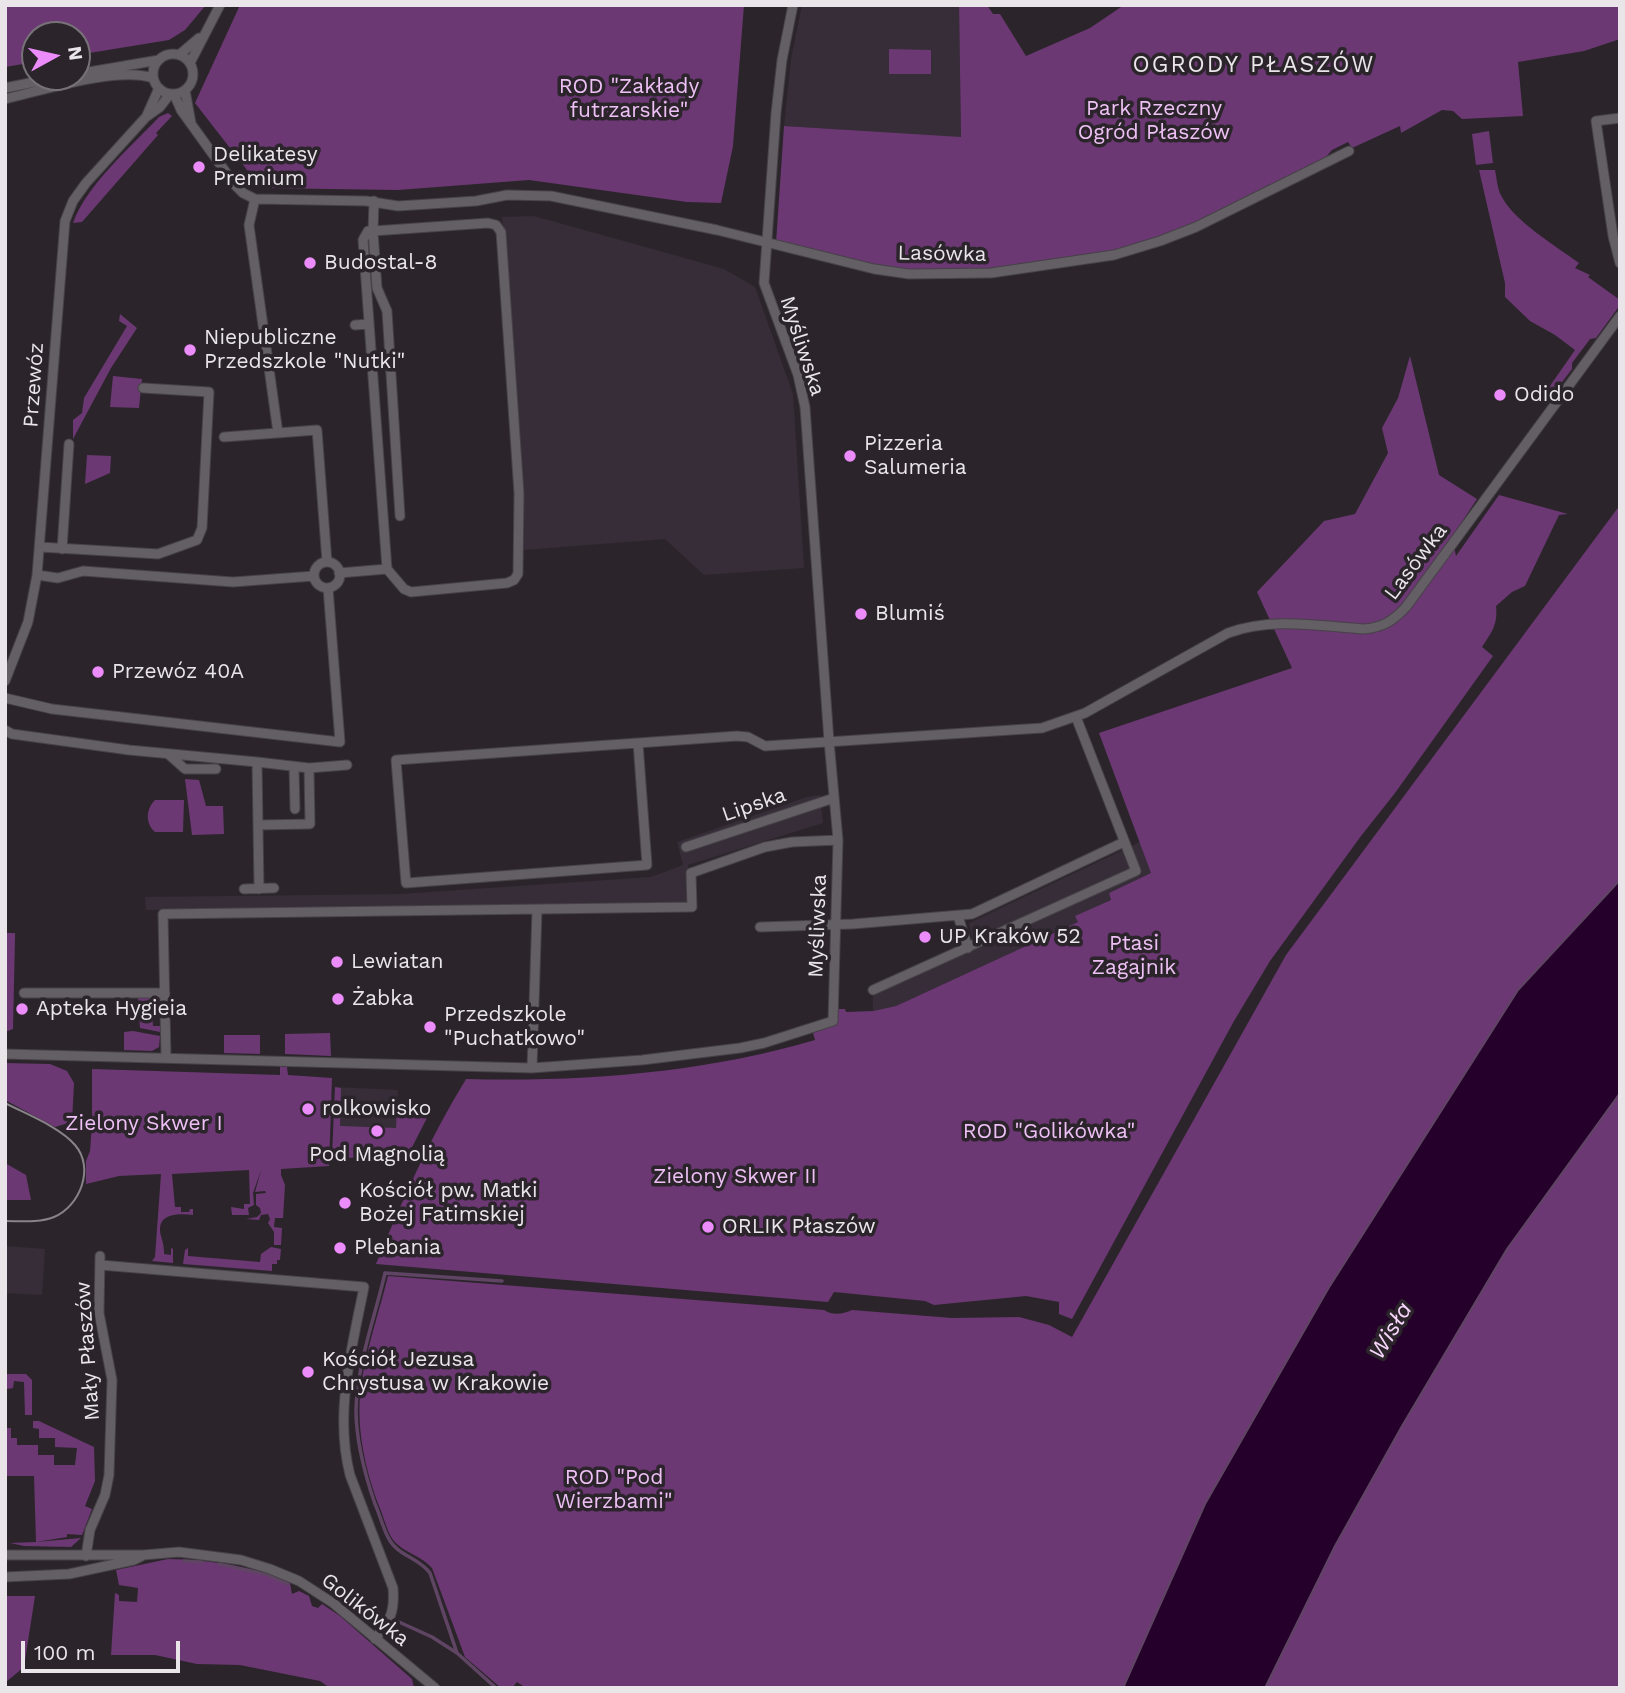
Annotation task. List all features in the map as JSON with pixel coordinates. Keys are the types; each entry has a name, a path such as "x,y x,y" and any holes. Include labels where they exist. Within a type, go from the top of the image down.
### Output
{"street":[{"path":"190,63 220,5"},
{"name":"Myśliwska","path":"532,1068 642,1060 740,1048 833,1021 838,840 828,741 805,407 798,376 765,290 766,242 782,60 793,5"},
{"path":"179,55 203,35"},
{"path":"91,72 179,55 190,63 192,81 185,90 172,94"},
{"path":"159,60 153,71 153,78 159,88 172,94 235,185 255,199 249,225 278,433"},
{"path":"5,99 111,76 139,74 153,78"},
{"name":"Przewóz","path":"146,117 159,88"},
{"path":"185,90 191,125"},
{"name":"Przewóz","path":"5,681 28,622 37,575 65,220 79,192 146,117 172,94"},
{"path":"1620,118 1596,121 1613,236 1620,263"},
{"name":"Lasówka","path":"255,199 374,201 398,206 476,201 507,195 551,196 766,242 874,269 922,274 991,273 1114,255 1196,227 1349,151"},
{"path":"374,201 377,288 387,310 400,516"},
{"path":"488,223 496,225 501,232 519,493 518,574 514,580 507,583 411,592 404,589 387,569 363,240 368,231 373,231 488,223"},
{"path":"1613,236 1620,228"},
{"path":"253,258 261,266"},
{"name":"Lasówka","path":"1076,717 1240,628 1268,623 1363,629 1389,623 1406,607 1620,316"},
{"path":"355,325 369,324"},
{"path":"40,547 158,554 197,540 202,528 209,391 143,388"},
{"path":"224,437 317,429 327,562"},
{"path":"62,549 69,444"},
{"path":"378,459 396,458"},
{"path":"327,562 336,566 340,573 337,583 328,588 320,586 314,576 317,566 327,562"},
{"path":"340,573 387,569"},
{"path":"37,575 58,578 83,571 233,582 314,576"},
{"path":"5,698 61,710 340,742 328,588"},
{"path":"638,743 647,866 406,883 396,761 638,743 737,736 745,736 765,746 1023,730 1052,726 1076,717 1136,871 873,990"},
{"path":"5,730 12,734 135,751 309,768 347,765"},
{"path":"168,754 185,769 216,769"},
{"path":"257,762 259,888"},
{"path":"295,767 295,809"},
{"path":"258,825 310,824 309,768"},
{"name":"Lipska","path":"686,847 834,798"},
{"path":"166,1057 163,914 692,907 691,873 765,847 838,840"},
{"path":"761,927 836,925 972,914 1124,842"},
{"path":"244,889 274,888"},
{"path":"5,1054 532,1068 537,910"},
{"path":"958,916 968,948"},
{"path":"24,993 165,993"},
{"name":"Mały Płaszów","path":"86,1556 90,1530 105,1495 109,1475 112,1380 99,1313 100,1261 364,1287 346,1376 344,1432 350,1475 393,1588 391,1618 375,1639"},
{"name":"Golikówka","path":"5,1555 86,1556 194,1552 241,1560 299,1581 332,1603 435,1688"},
{"name":"Golikówka","path":"5,1577 69,1574 134,1560 143,1555"},
{"name":"Golikówka","path":"86,1556 107,1566"},
{"name":"Golikówka","path":"54,1574 75,1567 86,1556"}],"shaded area":[{"path":"802,5 959,5 961,138 784,126 791,59"},
{"path":"534,216 724,269 755,287 793,394 804,568 704,575 665,539 524,550 502,217"},
{"path":"820,795 823,823 688,865 688,903 146,910 145,897 400,894 651,877 683,865 677,842 807,797"},
{"path":"1140,842 1152,873 1109,893 1111,900 1076,916 1078,922 896,1006 873,1011 873,994 974,949 969,923"},
{"name":"Pod Magnolią","path":"335,1087 398,1090 397,1107 432,1108 407,1157 332,1158"},
{"path":"5,1246 45,1249 42,1295 5,1293"}],"green space":[{"path":"5,5 206,5 185,30 169,40 91,53 91,21 21,21 21,64 5,67"},
{"name":"ROD \"Zakłady futrzarskie\"","path":"240,5 744,5 733,146 721,203 687,202 529,180 398,190 261,188 195,103"},
{"name":"Park Rzeczny Ogród Płaszów","path":"959,5 987,5 993,14 1000,14 1026,56 1090,28 1124,5 1620,5 1620,39 1584,51 1518,62 1523,116 1462,119 1453,111 1442,110 1401,133 1400,126 1352,148 1348,142 1332,150 1323,160 1196,226 1114,254 945,274 875,268 776,243 784,126 961,137"},
{"path":"889,49 931,50 931,74 889,74"},
{"path":"168,113 172,116 156,133 158,135 82,222 73,223 88,194 99,180 159,117"},
{"path":"1489,131 1493,163 1476,165 1472,134"},
{"path":"1479,170 1495,170 1500,194 1516,215 1536,233 1579,263 1575,268 1590,275 1588,277 1620,300 1620,305 1596,338 1590,339 1553,394 1545,393 1575,350 1530,321 1505,297 1505,283"},
{"path":"120,314 137,328 111,368 73,439 73,420 82,413 84,398 127,326 119,321"},
{"path":"1410,356 1439,475 1477,499 1452,537 1456,556 1499,495 1568,514 1559,515 1525,586 1512,592 1496,606 1494,628 1482,647 1493,656 1270,961 1234,1021 1072,1319 1059,1314 1059,1302 1026,1296 934,1305 925,1301 834,1292 828,1302 376,1264 417,1170 466,1079 554,1079 642,1073 730,1060 815,1040 813,1033 837,1024 838,1009 845,1009 846,1012 873,1011 896,1006 1078,922 1075,916 1111,900 1109,893 1151,873 1099,733 1292,668 1257,592 1324,521 1355,514 1388,453 1382,428 1398,398"},
{"path":"113,376 142,379 139,408 110,407"},
{"path":"87,455 111,456 110,473 85,484"},
{"name":"ROD \"Pod Wierzbami\"","path":"1620,505 1620,880 1518,990 1328,1289 1205,1504 1123,1688 526,1688 517,1682 512,1688 501,1688 465,1657 432,1568 394,1541 366,1466 360,1424 360,1396 368,1352 388,1276 824,1310 834,1314 852,1310 952,1318 1019,1317 1049,1325 1072,1337 1286,955"},
{"path":"185,779 199,780 206,806 223,806 224,834 192,835"},
{"path":"155,800 184,800 183,832 155,832 148,816"},
{"path":"5,933 15,933 15,937 13,1029 5,1032"},
{"path":"153,997 158,1003 152,1004 153,1026 160,1026 160,1032 140,1028 138,998"},
{"path":"124,1032 160,1036 159,1047 152,1051 124,1050"},
{"path":"330,1033 331,1056 285,1054 285,1034"},
{"path":"224,1035 260,1035 260,1054 224,1053"},
{"path":"5,1063 50,1064 67,1071 74,1083 72,1122 55,1127 5,1100"},
{"name":"Zielony Skwer I","path":"280,1066 287,1067 288,1075 332,1078 329,1166 281,1169 285,1185 283,1218 275,1218 274,1227 282,1228 281,1245 274,1245 274,1232 268,1223 268,1214 261,1215 259,1220 246,1219 257,1217 261,1213 256,1205 256,1194 266,1193 255,1192 261,1170 253,1193 254,1205 248,1208 249,1215 232,1215 231,1207 244,1209 244,1204 250,1204 249,1170 172,1174 175,1207 181,1207 181,1212 193,1209 193,1215 169,1216 161,1223 164,1254 171,1255 171,1248 173,1249 173,1263 152,1261 155,1257 161,1174 119,1176 86,1184 86,1161 90,1151 92,1124 92,1069 280,1075"},
{"name":"Pod Magnolią","path":"335,1087 341,1088 340,1126 396,1128 397,1107 432,1108 407,1157 332,1158"},
{"path":"1620,1093 1620,1688 1265,1688 1335,1546 1402,1426 1507,1249"},
{"path":"5,1163 26,1175 31,1200 5,1200"},
{"path":"271,1247 281,1249 280,1260 277,1260 277,1264 272,1264 272,1271 183,1264 185,1250 188,1248 188,1256 260,1262 261,1254"},
{"path":"5,1374 26,1374 32,1380 32,1415 25,1415 24,1382 14,1381 13,1388 7,1389 6,1428 11,1428 11,1438 17,1438 17,1445 38,1445 38,1455 54,1455 54,1465 75,1465 77,1448 55,1447 55,1438 39,1438 39,1429 33,1428 33,1421 39,1421 94,1447 95,1481 85,1506 92,1509 82,1535 67,1534 67,1537 36,1542 34,1476 5,1476"},
{"path":"81,1538 71,1547 10,1543"},
{"path":"168,1559 230,1565 290,1583 292,1594 299,1591 309,1596 312,1606 318,1608 322,1604 340,1616 412,1679 414,1688 330,1688 320,1681 240,1665 197,1664 155,1655 111,1655 115,1593 119,1595 119,1601 137,1602 138,1588 119,1585 116,1570"},
{"path":"5,1596 35,1596 24,1667 5,1685"}],"water":[{"name":"Wisła","path":"1620,880 1620,1093 1507,1249 1402,1426 1335,1546 1265,1688 1123,1688 1205,1504 1328,1289 1518,990"}],"waterway":[{"path":"457,1653 430,1573 393,1544 383,1526 359,1446 357,1393 363,1358 385,1273 502,1281"},
{"path":"184,1561 202,1562"},
{"path":"219,1564 265,1574 288,1584"},
{"path":"335,1591 379,1613"},
{"path":"399,1622 432,1637 457,1653 496,1688"}],"tram line":[{"path":"5,1103 69,1138 81,1154 84,1164 82,1186 63,1212 42,1220 5,1221"}],"place":[{"name":"Delikatesy Premium","path":"199,167"},
{"name":"Budostal-8","path":"310,263"},
{"name":"Niepubliczne Przedszkole \"Nutki\"","path":"190,350"},
{"name":"Odido","path":"1500,395"},
{"name":"Pizzeria Salumeria","path":"850,456"},
{"name":"Blumiś","path":"861,614"},
{"name":"Przewóz 40A","path":"98,672"},
{"name":"UP Kraków 52","path":"925,937"},
{"name":"Lewiatan","path":"337,962"},
{"name":"Żabka","path":"338,999"},
{"name":"Apteka Hygieia","path":"22,1009"},
{"name":"Przedszkole \"Puchatkowo\"","path":"430,1027"},
{"name":"rolkowisko","path":"308,1109"},
{"name":"Pod Magnolią","path":"377,1131"},
{"name":"Kościół pw. Matki Bożej Fatimskiej","path":"345,1203"},
{"name":"ORLIK Płaszów","path":"708,1227"},
{"name":"Plebania","path":"340,1248"},
{"name":"Kościół Jezusa Chrystusa w Krakowie","path":"308,1372"}],"district":[{"name":"OGRODY PŁASZÓW","path":"1254,65"}],"park label":[{"name":"Ptasi Zagajnik","path":"1134,956"},
{"name":"ROD \"Golikówka\"","path":"1049,1132"},
{"name":"Zielony Skwer II","path":"735,1177"}]}
